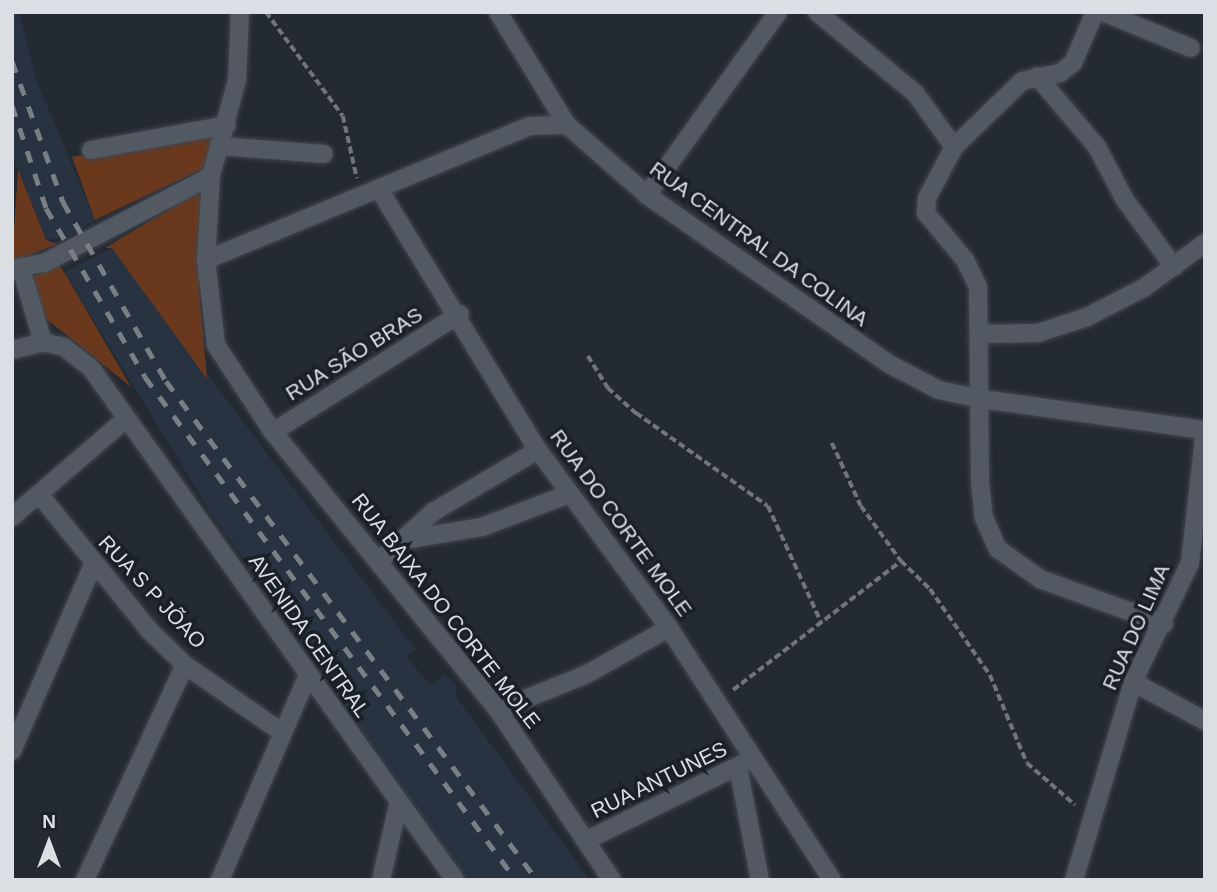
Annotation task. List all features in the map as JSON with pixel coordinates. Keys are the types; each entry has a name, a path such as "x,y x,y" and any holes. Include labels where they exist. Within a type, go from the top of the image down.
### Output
{"street":[{"name":"RUA BAIXA DO CORTE MOLE","path":"240,12 227,125 211,176 206,260 216,345 233,378 272,432 498,710 589,839 612,880"},
{"name":"RUA CENTRAL DA COLINA","path":"498,12 567,125 646,195 891,365 939,390 981,399 1204,430"},
{"path":"646,195 778,12"},
{"path":"817,12 915,93 954,147"},
{"path":"1095,12 1073,63 1022,81 954,147 927,198 926,213 974,274 982,334 984,517 998,549 1040,579 1164,624"},
{"path":"1103,12 1191,48"},
{"path":"1037,76 1097,147 1125,200 1174,267"},
{"path":"91,150 227,125"},
{"path":"206,260 529,126 567,125"},
{"path":"220,146 324,153"},
{"path":"12,350 43,342 17,270 211,176"},
{"name":"RUA DO CORTE MOLE","path":"371,193 460,314 538,450 669,628 717,702 744,764 832,880"},
{"path":"982,334 1038,333 1075,321 1174,267 1205,243"},
{"name":"RUA SÃO BRAS","path":"272,432 460,314"},
{"name":"AVENIDA CENTRAL","path":"43,342 64,347 92,368 455,880"},
{"path":"12,517 126,419"},
{"name":"RUA DO LIMA","path":"1074,880 1133,682 1197,565 1204,430"},
{"path":"379,561 433,512 538,450"},
{"name":"RUA S P JÕAO","path":"39,494 93,565 185,665 279,731"},
{"path":"404,540 482,527 569,494"},
{"path":"12,751 93,565"},
{"path":"498,710 587,674 669,628"},
{"path":"85,880 185,665"},
{"path":"220,880 279,731 308,675"},
{"path":"1133,682 1205,721"},
{"path":"744,764 760,880"},
{"name":"RUA ANTUNES","path":"589,839 744,764"},
{"path":"381,880 399,801"}],"path":[{"path":"266,12 343,116 371,193"},
{"path":"588,356 608,388 636,413 768,506 821,622"},
{"path":"832,443 861,506 901,561 930,589 990,675 1027,763 1091,818"},
{"path":"717,702 901,561"}],"shaded area":[{"path":"12,12 19,12 36,79 95,220 67,237 46,240 12,153"},
{"path":"218,131 202,169 95,220 72,157"},
{"path":"18,169 46,240 57,244 12,262"},
{"path":"196,193 203,198 199,289 207,379 112,248 105,248"},
{"path":"112,248 415,649 406,657 431,685 445,674 456,685 457,698 590,880 467,880 208,508 64,272"},
{"path":"56,261 131,387 39,313 33,277"}],"railway":[{"path":"12,61 63,202 166,381 537,880"},
{"path":"12,105 46,208 145,377 516,880"}]}
